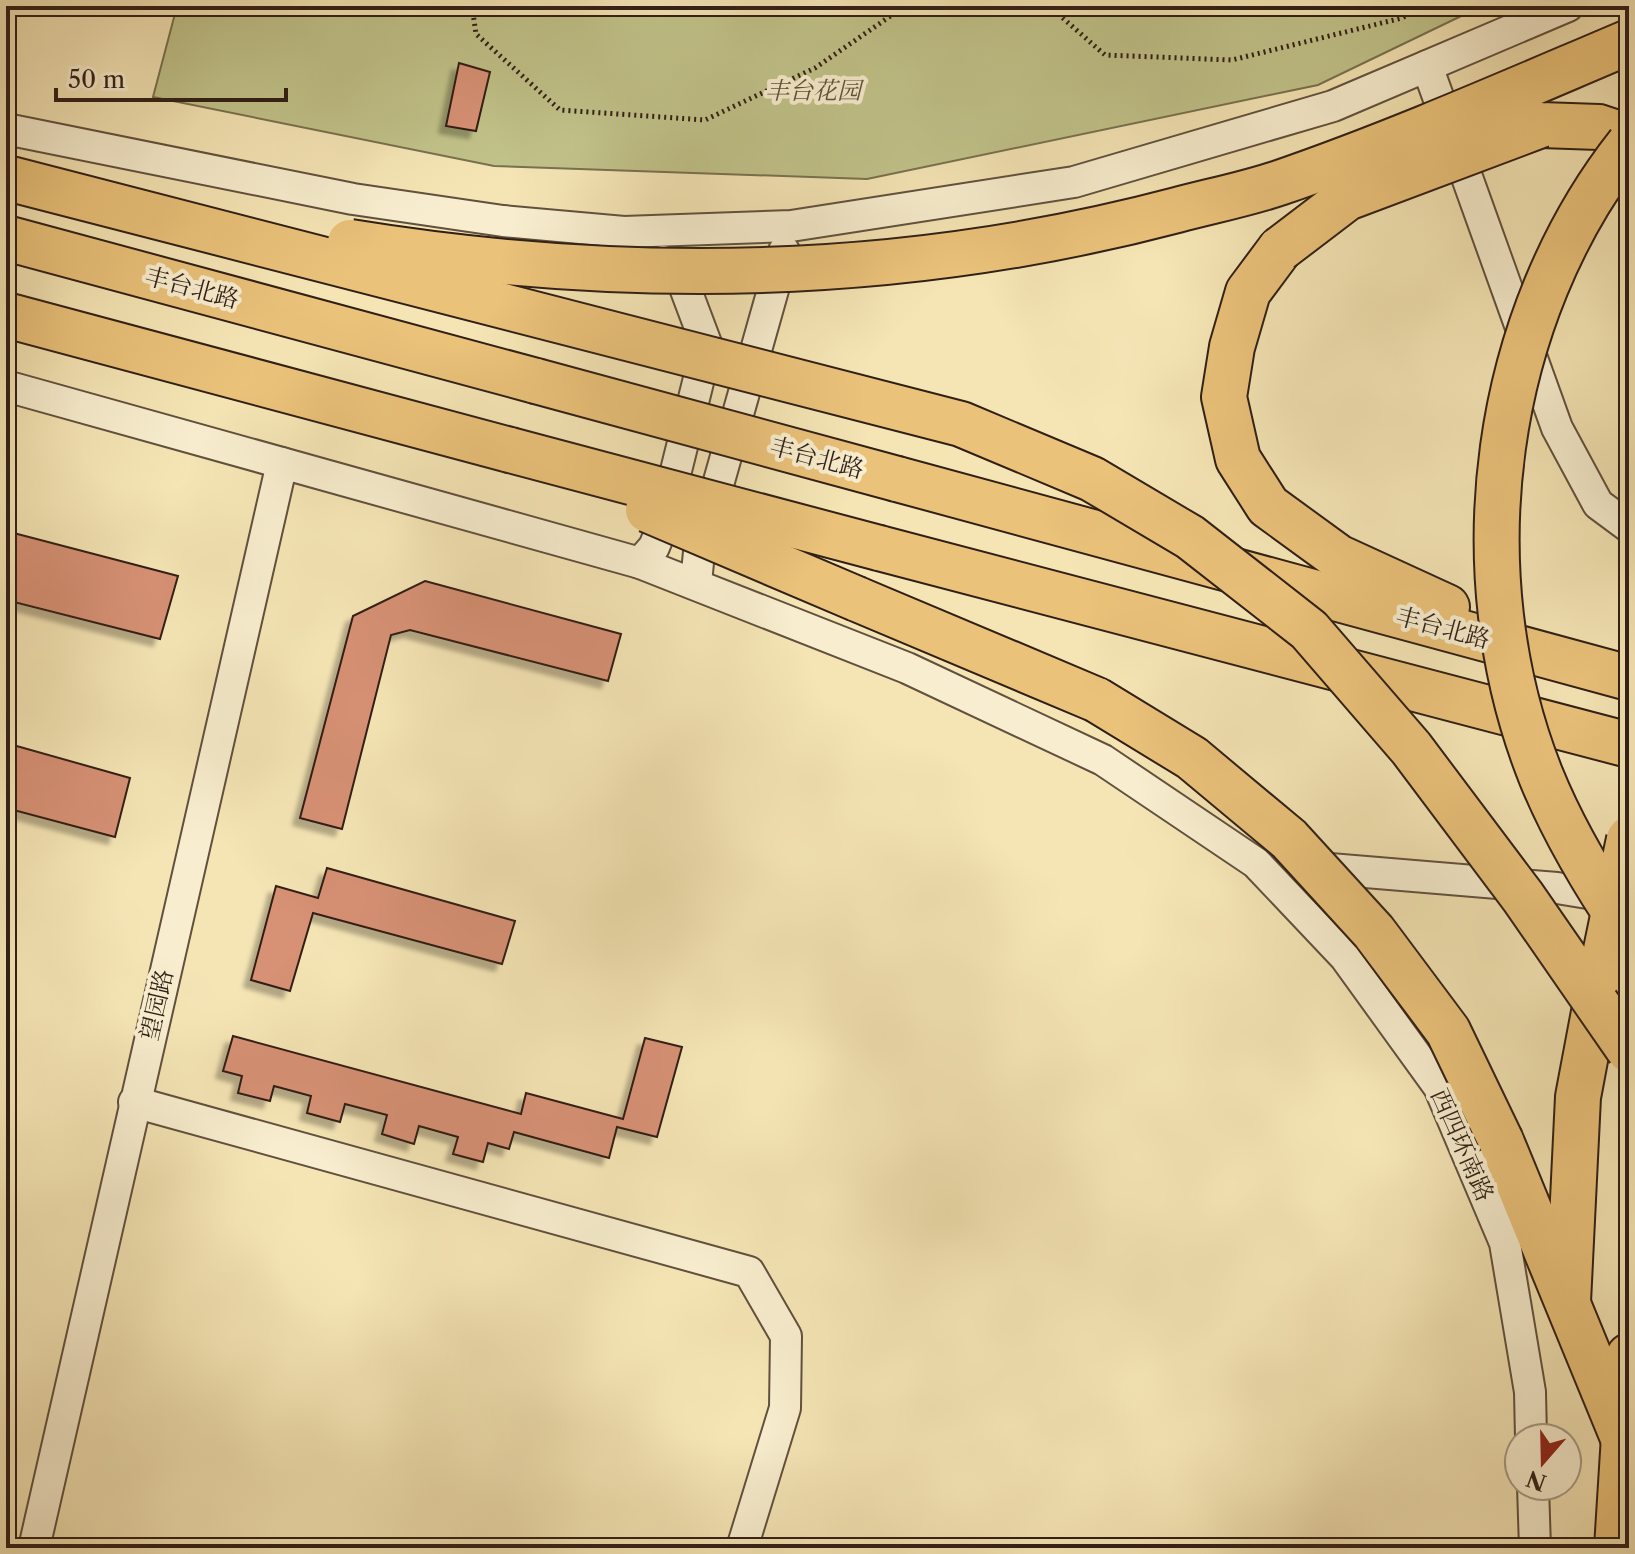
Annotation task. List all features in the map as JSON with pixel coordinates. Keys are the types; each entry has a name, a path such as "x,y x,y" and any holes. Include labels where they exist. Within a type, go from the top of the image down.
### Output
{"highway":[{"path":"9,179 354,243 563,268 741,273 910,262 1090,233 1276,184 1462,113 1629,42"},
{"path":"1562,660 1338,557 1268,506 1238,459 1224,397 1248,292 1280,249 1347,198 1541,125 1599,127 1629,137"},
{"path":"1629,144 1604,175 1549,278 1513,384 1498,487 1497,592 1513,681 1540,774 1583,866 1629,934"},
{"path":"9,179 961,424 1092,479 1190,537 1309,630 1411,748 1523,897 1629,1050"},
{"name":"丰台北路","path":"6,238 1629,678"},
{"path":"6,315 1629,745"},
{"path":"510,450 1097,700 1192,758 1289,839 1363,920 1448,1031 1501,1141 1623,1438"},
{"path":"1568,1302 1578,1097 1629,839"},
{"path":"1617,1548 1629,1356"}],"street":[{"path":"6,129 353,199 503,221 624,232 791,226 1074,182 1333,106 1568,6"},
{"path":"1427,66 1557,428 1598,504 1629,527"},
{"path":"696,583 699,552 791,226"},
{"path":"624,232 656,253 684,285 707,346 662,527 654,547 640,563"},
{"path":"6,386 640,563 696,583 907,668 1103,760 1256,863 1557,888 1629,899"},
{"name":"望园路","path":"34,1548 282,463"},
{"name":"西四环南路","path":"1256,863 1345,957 1439,1087 1505,1243 1530,1392 1531,1422"},
{"path":"134,1102 749,1272 786,1336 785,1408 742,1548"},
{"path":"1534,1502 1535,1548"}],"path":[{"path":"472,6 476,34 560,110 705,120 815,68 905,6"},
{"path":"1049,6 1105,55 1232,60 1402,18 1423,6"}],"green space":[{"name":"丰台花园","path":"177,6 1482,6 1318,85 867,179 494,166 153,97"}],"building":[{"path":"459,63 490,72 476,131 446,126"},
{"path":"6,531 178,576 160,639 6,600"},
{"path":"425,581 621,634 608,681 410,630 391,635 342,829 300,818 353,616"},
{"path":"6,743 130,778 115,837 6,808"},
{"path":"327,868 515,921 502,964 313,913 290,991 251,980 276,886 318,898"},
{"path":"233,1036 521,1114 526,1093 623,1119 645,1038 682,1047 657,1137 617,1127 609,1158 514,1132 509,1149 488,1143 483,1162 453,1154 458,1137 419,1126 414,1144 382,1134 387,1115 345,1104 340,1122 307,1113 311,1096 274,1086 270,1101 238,1093 242,1076 223,1071"}]}
